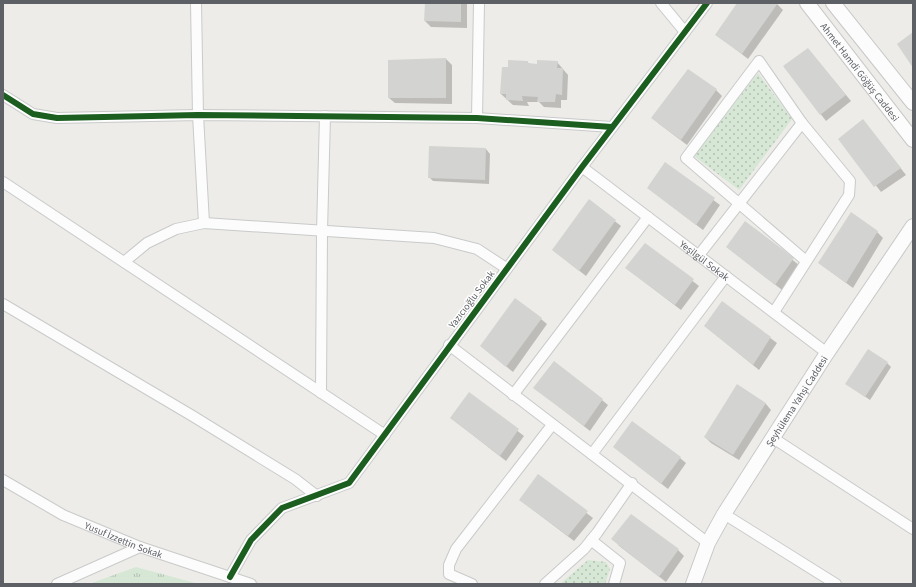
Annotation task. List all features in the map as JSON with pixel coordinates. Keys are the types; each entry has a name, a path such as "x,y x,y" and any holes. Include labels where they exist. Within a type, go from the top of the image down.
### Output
{"street":[{"path":"196,3 198,115 204,223"},
{"path":"476,118 479,3"},
{"path":"661,3 685,32"},
{"name":"Yazıcıoğlu Sokak","path":"230,577 251,540 282,508 349,483 385,435 448,345 707,3"},
{"name":"Ahmet Hamdi Göğüş Caddesi","path":"807,3 913,140"},
{"name":"Ahmet Hamdi Göğüş Caddesi","path":"833,3 913,103"},
{"path":"774,312 849,195 850,181 802,123 759,61 686,158 740,202 806,261"},
{"path":"3,95 33,114 57,118 198,115 476,118 612,127"},
{"path":"321,393 322,231 325,116"},
{"path":"699,255 802,123"},
{"name":"Yeşilgül Sokak","path":"582,167 828,353"},
{"path":"3,182 385,435"},
{"path":"513,395 648,217"},
{"path":"124,262 147,243 176,228 204,223 434,238 477,249 506,268"},
{"name":"Şeyhülema Yahşi Caddesi","path":"693,584 708,542 724,514 828,353 913,226"},
{"path":"592,454 726,276"},
{"path":"3,304 210,427 294,479 317,496"},
{"path":"448,345 708,542"},
{"path":"472,584 449,574 449,565 456,549 552,425"},
{"path":"773,438 913,529"},
{"name":"Yusuf İzzettin Sokak","path":"3,480 63,515 140,547 251,584"},
{"path":"545,584 591,540 632,483"},
{"path":"724,514 836,584"},
{"path":"591,540 620,563 614,584"},
{"path":"57,584 140,547"}],"green space":[{"path":"758,73 792,119 739,190 694,156"},
{"path":"588,560 606,562 610,569 605,584 560,584"},
{"path":"136,567 199,584 89,584"}],"building":[{"path":"425,3 461,3 461,22 424,21"},
{"path":"737,3 778,3 742,54 715,35"},
{"path":"913,32 913,68 897,44"},
{"path":"808,48 846,95 820,115 783,66"},
{"path":"446,58 446,98 388,98 388,60"},
{"path":"508,60 528,61 528,63 537,64 537,60 558,61 557,68 563,68 562,95 556,94 555,102 537,102 538,97 522,96 523,101 506,100 506,94 500,94 502,67 508,67"},
{"path":"688,69 717,89 681,140 651,118"},
{"path":"863,119 901,168 874,187 838,139"},
{"path":"429,146 486,148 485,180 428,178"},
{"path":"665,162 715,198 696,225 647,188"},
{"path":"589,199 616,220 579,271 552,250"},
{"path":"851,212 878,231 846,283 818,263"},
{"path":"745,221 794,258 775,285 726,247"},
{"path":"645,243 694,279 675,305 625,268"},
{"path":"515,298 542,318 506,367 480,346"},
{"path":"722,301 771,337 753,365 704,326"},
{"path":"868,349 888,362 865,397 845,384"},
{"path":"554,361 603,399 584,426 533,388"},
{"path":"737,384 766,403 733,455 704,437"},
{"path":"469,392 519,429 500,456 450,418"},
{"path":"632,421 681,457 661,484 613,447"},
{"path":"538,474 588,511 568,536 519,500"},
{"path":"631,514 679,549 659,577 611,539"}],"cycle path":[{"path":"230,577 251,540 282,508 349,483 582,167 707,3"},
{"path":"3,95 33,114 57,118 198,115 477,118 612,127"}]}
